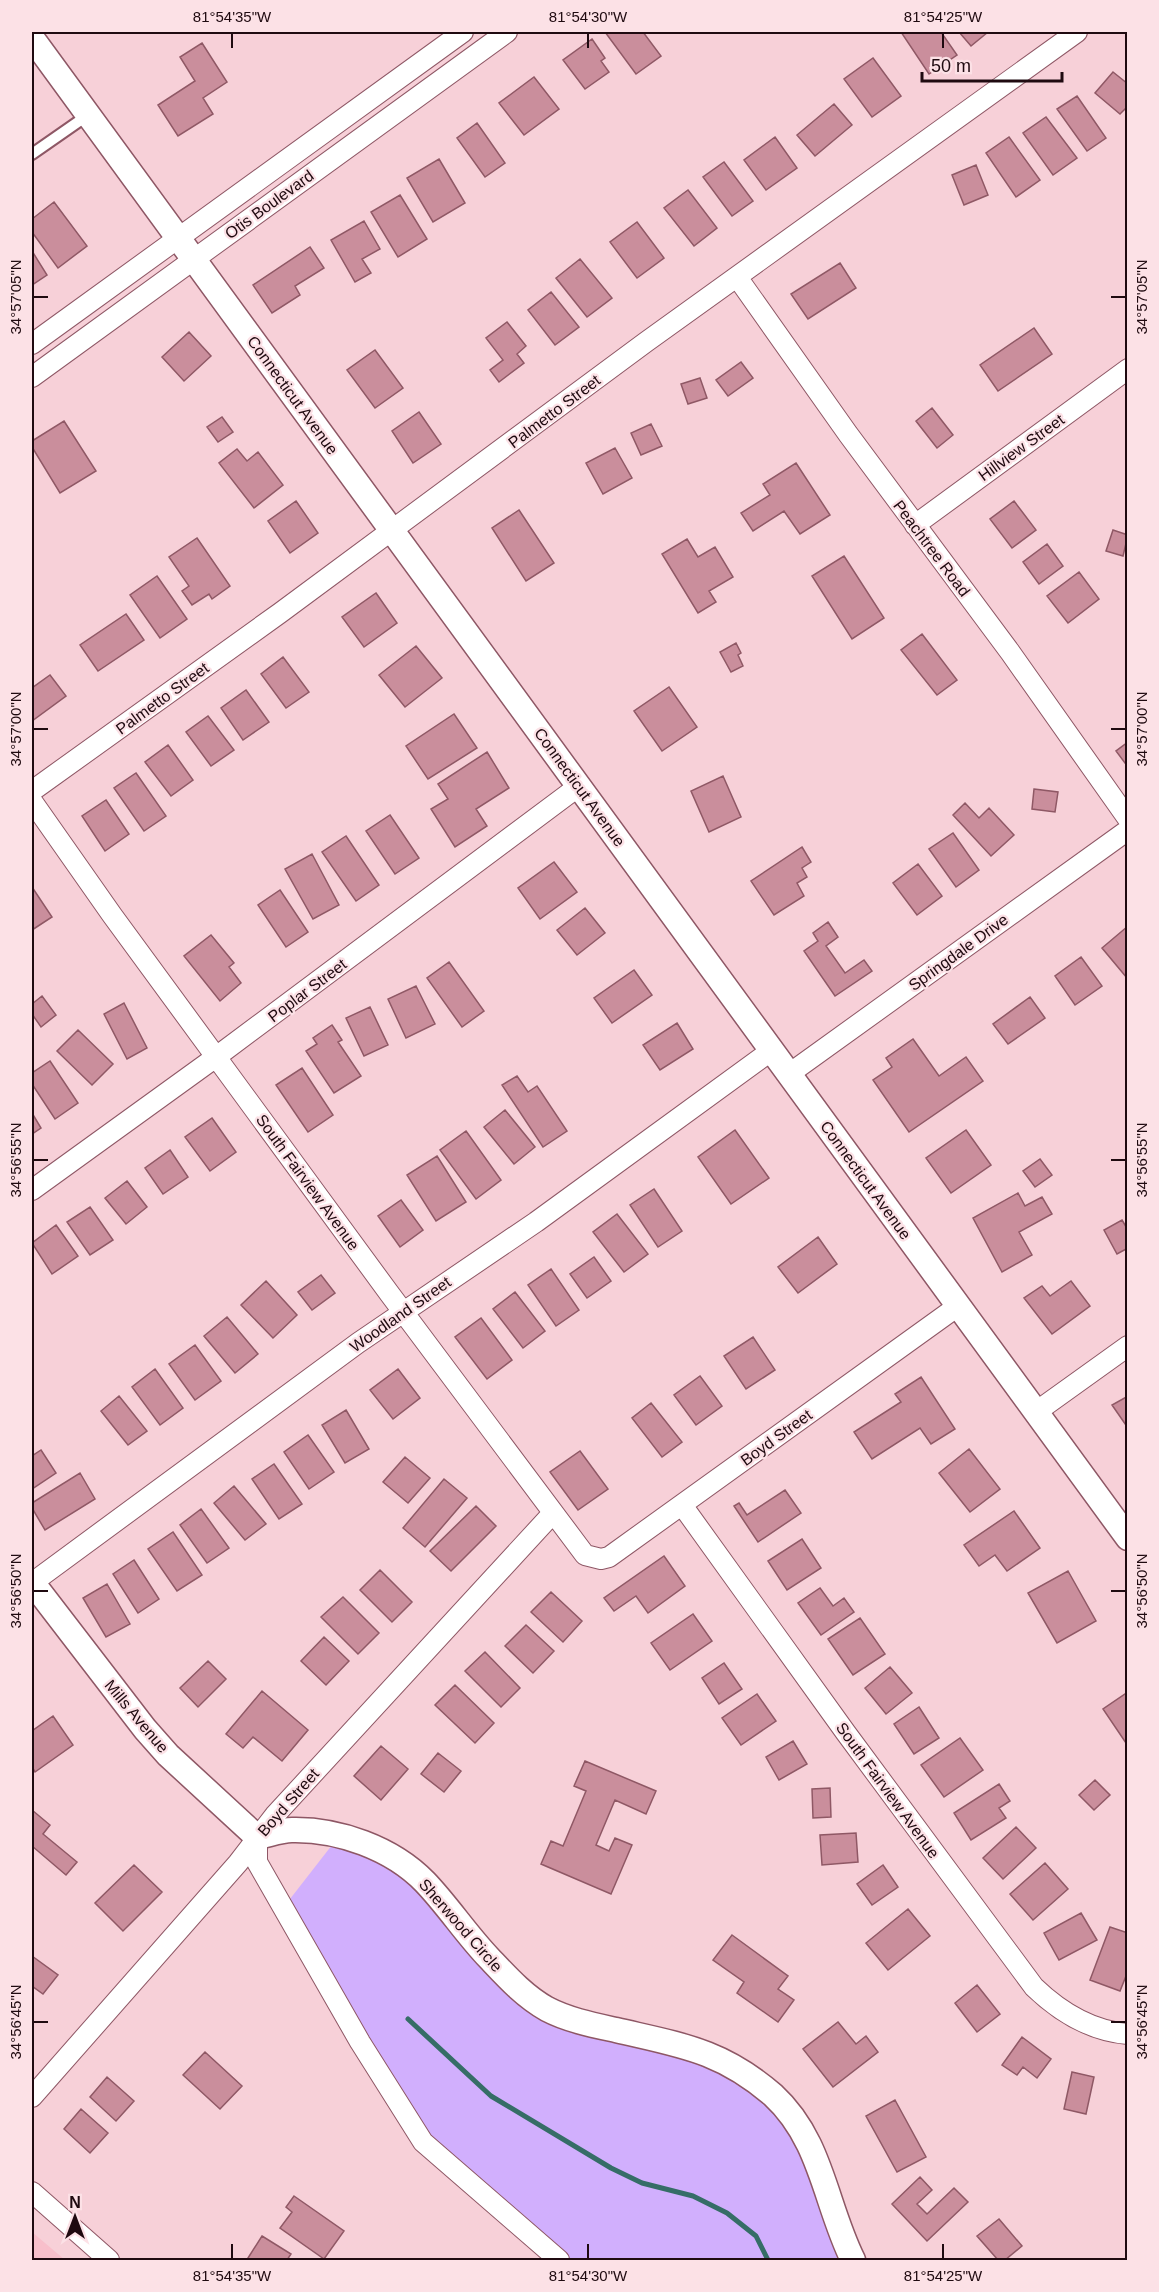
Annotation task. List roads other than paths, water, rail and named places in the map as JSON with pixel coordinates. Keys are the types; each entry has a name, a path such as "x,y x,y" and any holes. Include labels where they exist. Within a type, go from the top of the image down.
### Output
{"street":[{"name":"Otis Boulevard","path":"32,344 463,32"},
{"name":"Otis Boulevard","path":"32,377 507,32"},
{"name":"Palmetto Street","path":"32,791 1077,32"},
{"name":"Connecticut Avenue","path":"32,38 1128,1538"},
{"name":"Peachtree Road","path":"737,277 848,434 1010,652 1128,819"},
{"name":"Hillview Street","path":"915,525 1128,369"},
{"name":"Poplar Street","path":"32,1190 216,1057 579,786"},
{"name":"South Fairview Avenue","path":"32,801 112,915 403,1312 580,1549 591,1557"},
{"name":"Springdale Drive","path":"789,1074 1128,831"},
{"name":"Woodland Street","path":"32,1583 358,1343 536,1222 772,1050"},
{"name":"Boyd Street","path":"591,1557 601,1559 609,1557 958,1306"},
{"path":"1036,1413 1128,1346"},
{"name":"South Fairview Avenue","path":"682,1505 1034,1987 1051,2004 1072,2018 1094,2027 1128,2034"},
{"name":"Boyd Street","path":"32,2097 238,1863 275,1815 553,1513"},
{"name":"Mills Avenue","path":"32,1583 145,1730 168,1755 257,1837"},
{"name":"Sherwood Circle","path":"257,1837 291,1830 315,1832 362,1843 385,1853 406,1865 424,1881 476,1945 527,1996 568,2018 703,2051 739,2069 773,2096 802,2131 817,2158 837,2222 853,2260"},
{"path":"257,1837 257,1862 360,2042 413,2128 435,2154 559,2260"},
{"path":"32,2192 109,2260"}],"lane":[{"path":"32,154 88,114"}],"waterway":[{"path":"408,2019 491,2096 611,2168 642,2183 693,2196 727,2213 756,2236 768,2260"}]}
